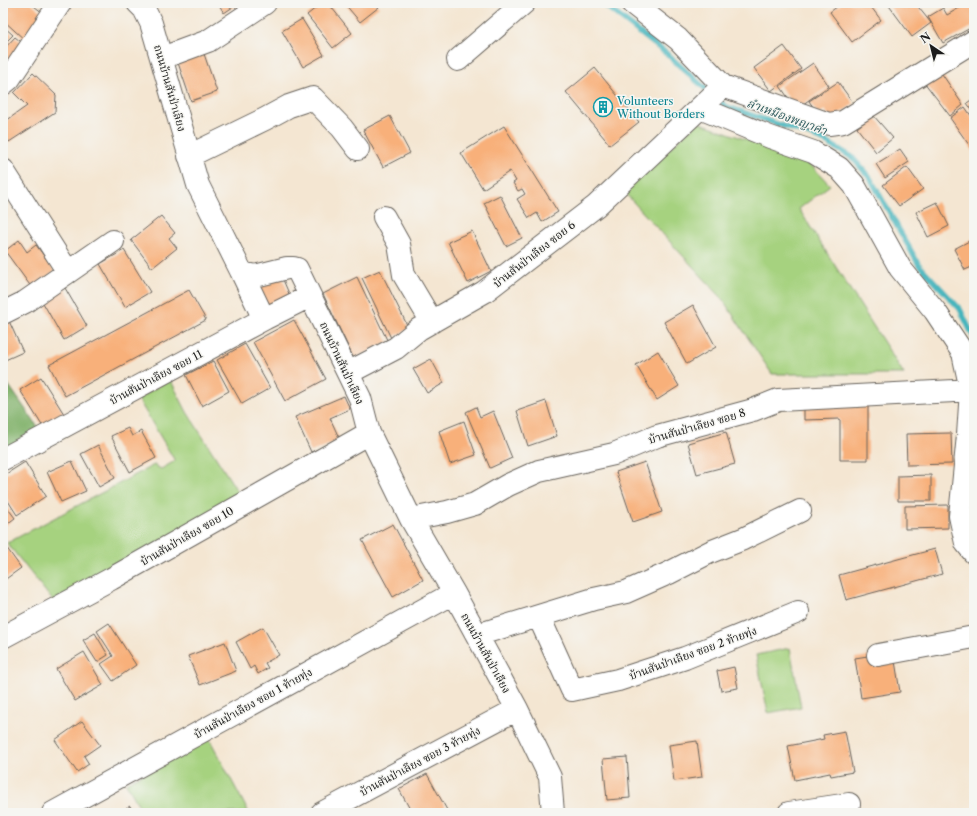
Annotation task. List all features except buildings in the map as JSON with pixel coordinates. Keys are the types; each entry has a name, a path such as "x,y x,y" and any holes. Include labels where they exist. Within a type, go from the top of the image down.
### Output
{"street":[{"path":"5,78 60,3"},
{"name":"ถนนบ้านสันป่าเลียง","path":"138,3 144,9 151,23 198,185 241,271 255,276 278,270 296,269 360,398 369,433 411,518 454,593 517,709 550,777 553,813"},
{"path":"162,58 208,41 265,3"},
{"path":"458,60 524,3"},
{"path":"632,3 678,39 712,96 770,137 813,152 840,168 854,185 900,268 935,311 963,353 972,390 960,516 966,543 974,553"},
{"path":"712,96 829,124 843,122 974,41"},
{"name":"บ้านสันป่าเลียง ซอย 6","path":"348,373 396,348 420,329 484,292 596,206 712,96"},
{"path":"189,156 289,106 313,98 342,128 358,149"},
{"path":"3,170 68,272"},
{"path":"384,217 399,244 404,275 432,322"},
{"path":"3,313 25,302 113,241"},
{"path":"241,271 264,319"},
{"name":"บ้านสันป่าเลียง ซอย 11","path":"3,459 264,319 310,296"},
{"name":"บ้านสันป่าเลียง ซอย 8","path":"411,518 447,512 475,504 508,484 539,472 614,454 657,436 754,410 778,400 972,390"},
{"name":"บ้านสันป่าเลียง ซอย 10","path":"3,638 111,579 369,433"},
{"path":"477,635 594,599 626,592 669,573 710,552 743,539 800,511"},
{"name":"บ้านสันป่าเลียง ซอย 1 ท้ายทุ่ง","path":"52,813 454,593"},
{"name":"บ้านสันป่าเลียง ซอย 2 ท้ายทุ่ง","path":"539,616 572,690 618,680 685,658 798,612"},
{"path":"878,655 974,637"},
{"name":"บ้านสันป่าเลียง ซอย 3 ท้ายทุ่ง","path":"322,813 517,709"},
{"path":"789,813 849,804"}],"green space":[{"path":"698,122 808,162 830,185 799,209 904,374 772,374 721,297 623,191"},
{"path":"3,377 40,430 3,451"},
{"path":"170,379 187,412 241,497 53,601 7,543 154,465 161,469 175,461 138,399"},
{"path":"790,648 801,707 768,713 756,655"},
{"path":"209,738 249,813 143,813 126,783"}],"waterway":[{"name":"ลำเหมืองพญาคำ","path":"602,3 667,54 709,92"},
{"name":"ลำเหมืองพญาคำ","path":"716,98 725,106 821,139 852,157 870,178 919,265 960,309 974,338"}],"place":[{"name":"Volunteers Without Borders","path":"603,107"}]}
